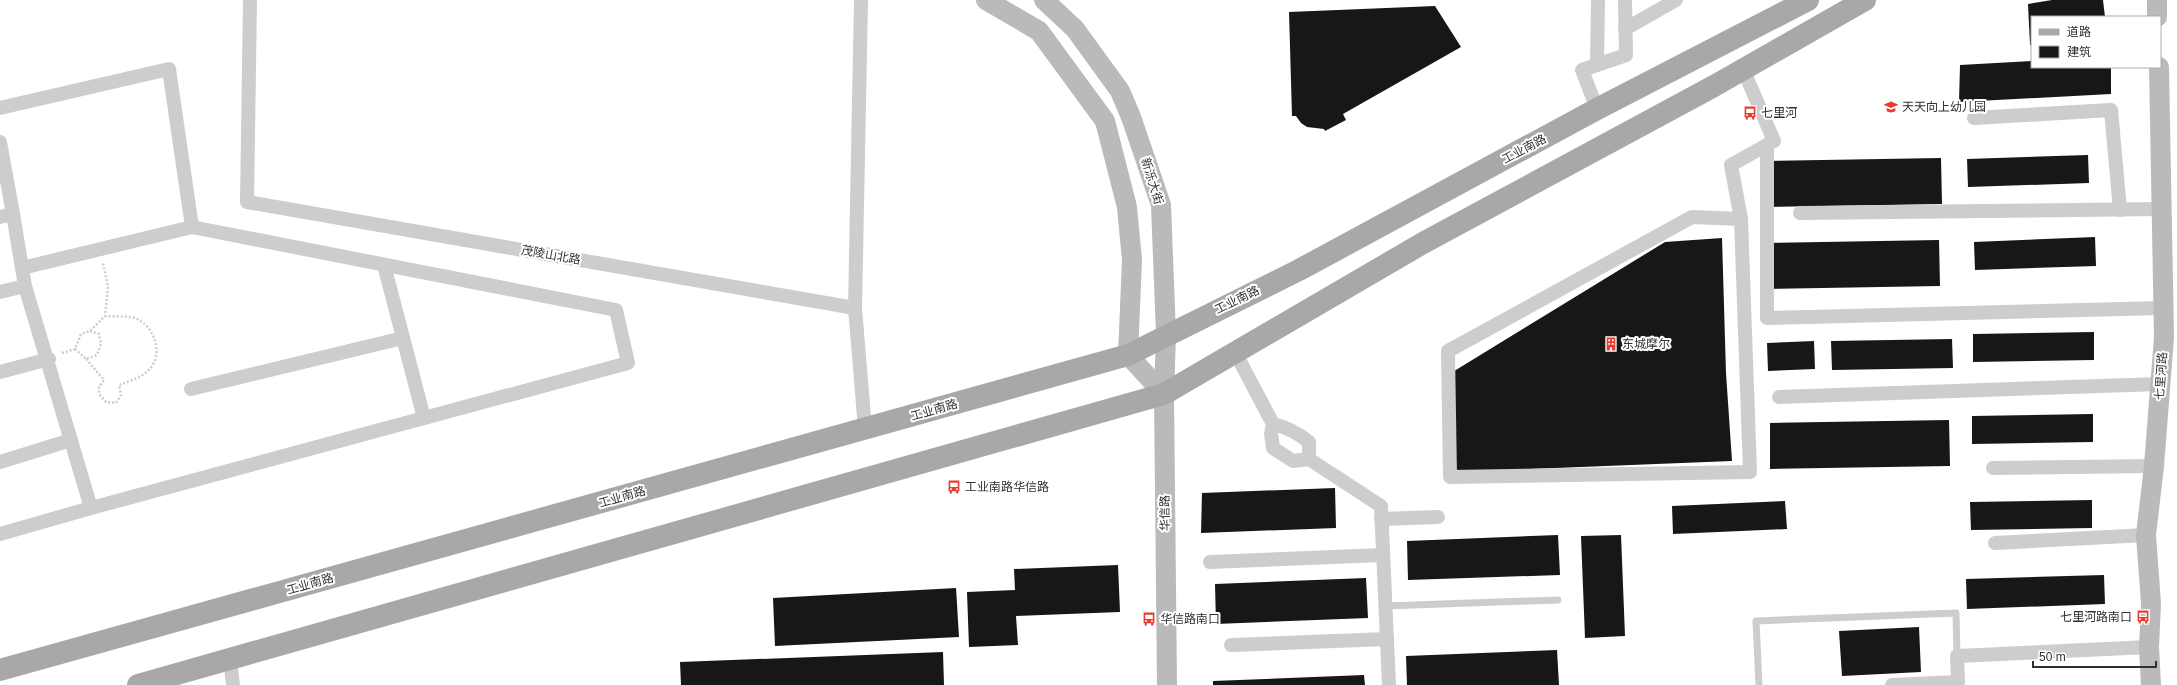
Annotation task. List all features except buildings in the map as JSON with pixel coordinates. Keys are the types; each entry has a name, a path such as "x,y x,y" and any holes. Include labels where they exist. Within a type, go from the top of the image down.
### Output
{"main road":[{"path":"986,0 1039,31 1105,120 1126,207 1132,260 1128,355 1164,394"},
{"name":"新泺大街","path":"1044,0 1075,29 1120,91 1131,117 1161,205 1166,335 1164,394"},
{"name":"工业南路","path":"0,670 1128,355 1299,270 1597,109 1808,0"},
{"path":"138,685 1164,394 1423,243 1743,69 1865,0"},
{"path":"2157,0 2157,16"},
{"name":"七里河路","path":"2151,685 2149,647 2151,603 2146,535 2154,466 2164,337 2159,68"},
{"name":"华信路","path":"1164,394 1168,685"}],"street":[{"name":"茂陵山北路","path":"250,0 247,202 855,308"},
{"path":"861,0 855,308 865,429"},
{"path":"1597,65 1598,0"},
{"path":"1597,109 1582,70 1626,55 1625,0"},
{"path":"1625,29 1676,0"},
{"path":"0,108 169,68 192,227"},
{"path":"1740,219 1692,217 1448,351 1450,477 1750,472 1740,219 1731,166 1774,141 1743,69"},
{"path":"1974,118 2111,110 2120,210"},
{"path":"0,142 7,215 26,286 92,508"},
{"path":"1767,145 1767,318 2163,308"},
{"path":"1800,213 2161,209"},
{"path":"0,534 628,363 616,310 192,227 22,268"},
{"path":"384,265 424,418"},
{"path":"0,292 26,286"},
{"path":"191,389 403,338"},
{"path":"1235,352 1273,424 1271,434 1273,448 1293,461 1310,459 1381,506 1389,685"},
{"path":"0,372 48,358"},
{"path":"1779,397 2160,384"},
{"path":"1273,424 1286,427 1309,442 1310,459"},
{"path":"0,462 72,440"},
{"path":"1993,468 2154,466"},
{"path":"1381,519 1438,517"},
{"path":"1995,543 2146,535"},
{"path":"1210,562 1383,555"},
{"path":"1230,645 1387,640"},
{"path":"1892,685 1958,682 1957,656 2149,647"},
{"path":"230,659 234,685"}],"lane":[{"path":"1385,606 1558,600"},
{"path":"1759,685 1756,621 1956,613 1957,656"}],"path":[{"path":"100,249 108,286 105,316 90,331 81,334 75,349 86,359 104,380 99,387 99,394 106,402 116,403 121,395 119,385 145,374 153,363 157,346 153,333 138,319 105,316"},
{"path":"86,359 97,355 101,344 99,334 90,331"}],"place":[{"name":"天天向上幼儿园","path":"1891,107"},
{"name":"七里河","path":"1750,113"},
{"name":"东城摩尔","path":"1611,344"},
{"name":"工业南路华信路","path":"954,487"},
{"name":"七里河路南口","path":"2143,617"},
{"name":"华信路南口","path":"1149,619"}]}
